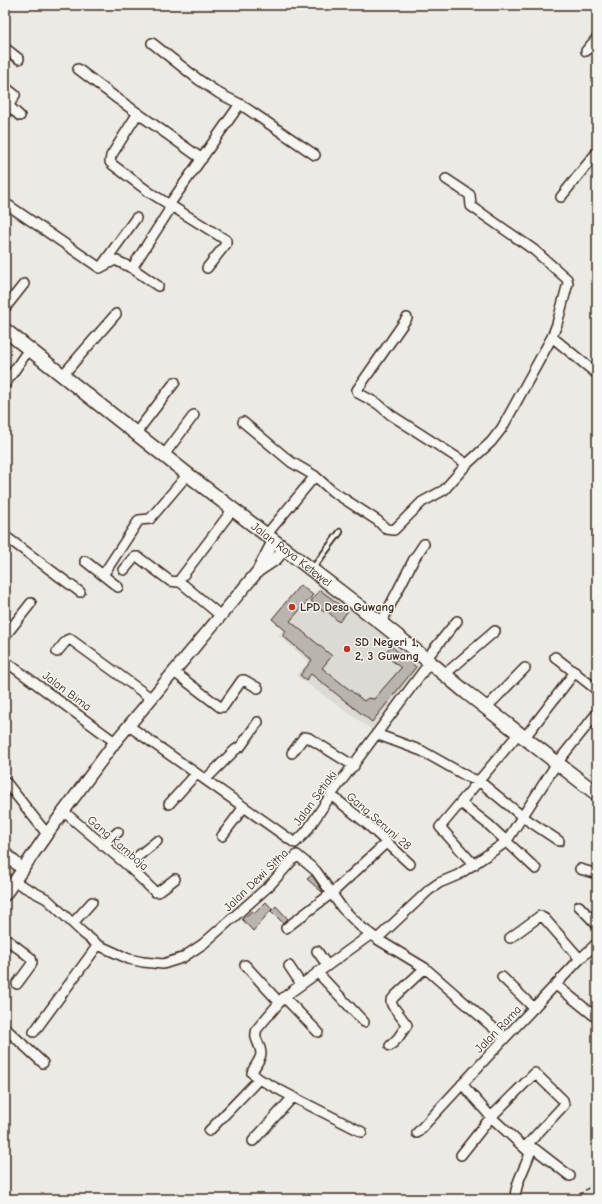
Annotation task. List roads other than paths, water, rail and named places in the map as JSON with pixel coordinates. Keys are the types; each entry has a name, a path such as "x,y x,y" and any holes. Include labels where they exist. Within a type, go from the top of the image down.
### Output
{"main road":[{"name":"Jalan Raya Ketewel","path":"5,330 62,376 381,623 428,660 444,675 597,794"}],"street":[{"path":"586,51 597,38"},
{"path":"152,43 198,80 220,94 240,104 315,154"},
{"path":"5,48 19,59"},
{"path":"78,69 202,159"},
{"path":"5,87 15,95 9,105 10,108 20,116"},
{"path":"132,268 168,212 170,205 240,104"},
{"path":"138,113 111,156 110,162 149,192 226,242 206,268"},
{"path":"561,197 597,152"},
{"path":"243,422 291,462 315,476 332,491 378,521 386,529 394,530 422,502 444,490 467,464 491,442 502,428 547,349 557,324 567,289 566,279 534,250 471,206 470,195 446,179"},
{"path":"5,203 100,268"},
{"path":"100,268 136,218"},
{"path":"100,268 114,260 132,268 158,286"},
{"path":"5,308 24,284"},
{"path":"62,376 116,314"},
{"path":"407,318 357,390 358,393 378,404 391,415 467,464"},
{"path":"552,337 597,374"},
{"path":"5,384 29,349"},
{"path":"136,433 175,382"},
{"path":"164,455 194,415"},
{"path":"103,575 139,520 150,519 188,474"},
{"path":"258,571 270,537 315,476"},
{"path":"124,570 135,557 138,557 170,581 179,581 233,509"},
{"path":"5,536 80,592"},
{"path":"381,623 414,559 424,544"},
{"path":"5,895 46,834 115,742 258,571 276,559 285,548"},
{"path":"85,561 118,587"},
{"path":"179,581 221,616"},
{"path":"5,636 31,603"},
{"name":"Jalan Setiaki","path":"129,726 295,843 306,832 457,621"},
{"path":"444,675 495,631"},
{"path":"57,652 67,640 70,639 152,698"},
{"path":"555,657 597,690"},
{"name":"Jalan Bima","path":"5,661 115,742"},
{"path":"486,708 525,668"},
{"path":"174,672 220,707 223,707 242,680 258,688"},
{"path":"474,865 440,828 479,781 522,735 575,672"},
{"path":"362,1132 259,1079 252,1073 261,1051 254,1036 257,1028 282,1000 317,972 374,937 429,890 458,875 506,842 557,762 597,713"},
{"path":"206,780 235,750 241,746 258,722"},
{"path":"376,734 422,751 470,778 479,781 523,817 559,841"},
{"path":"292,753 304,737 309,738 354,766"},
{"path":"169,804 196,774"},
{"path":"5,781 46,834"},
{"name":"Gang Seruni 28","path":"331,796 410,864"},
{"path":"461,803 489,825 536,869"},
{"path":"222,836 244,807"},
{"name":"Gang Kamboja","path":"64,811 156,892 175,879"},
{"path":"103,846 118,832"},
{"path":"127,865 157,841"},
{"path":"286,928 332,893 386,842"},
{"path":"295,843 297,855"},
{"path":"6,854 30,857"},
{"path":"6,854 23,870"},
{"name":"Jalan Dewi Sitha","path":"15,882 47,899 98,945 129,959 163,964 182,958 203,944 270,885 297,855 316,871 348,915 374,937 425,968 505,1038"},
{"path":"580,869 597,874"},
{"path":"73,923 92,902"},
{"path":"579,906 597,925"},
{"path":"510,938 540,916 545,919 580,959"},
{"path":"5,938 31,958 32,966 17,984"},
{"name":"Jalan Rama","path":"417,1133 505,1038 597,943"},
{"path":"34,1032 98,945"},
{"path":"317,951 327,965"},
{"path":"245,965 318,1032"},
{"path":"288,966 301,984"},
{"path":"390,1046 407,1026 392,1005 391,1001 425,968"},
{"path":"317,972 364,1022"},
{"path":"502,977 534,1008"},
{"path":"556,985 597,1018"},
{"path":"5,1028 43,1063"},
{"path":"461,1155 491,1117 535,1073 563,1100 564,1105 527,1149"},
{"path":"209,1131 259,1079"},
{"path":"462,1084 491,1117 530,1153 517,1184 515,1199"},
{"path":"253,1141 293,1097"},
{"path":"527,1149 535,1149 570,1176"}],"lane":[{"path":"312,569 340,532"}],"place":[{"name":"LPD Desa Guwang","path":"292,607"},
{"name":"SD Negeri 1, 2, 3 Guwang","path":"347,649"}]}
